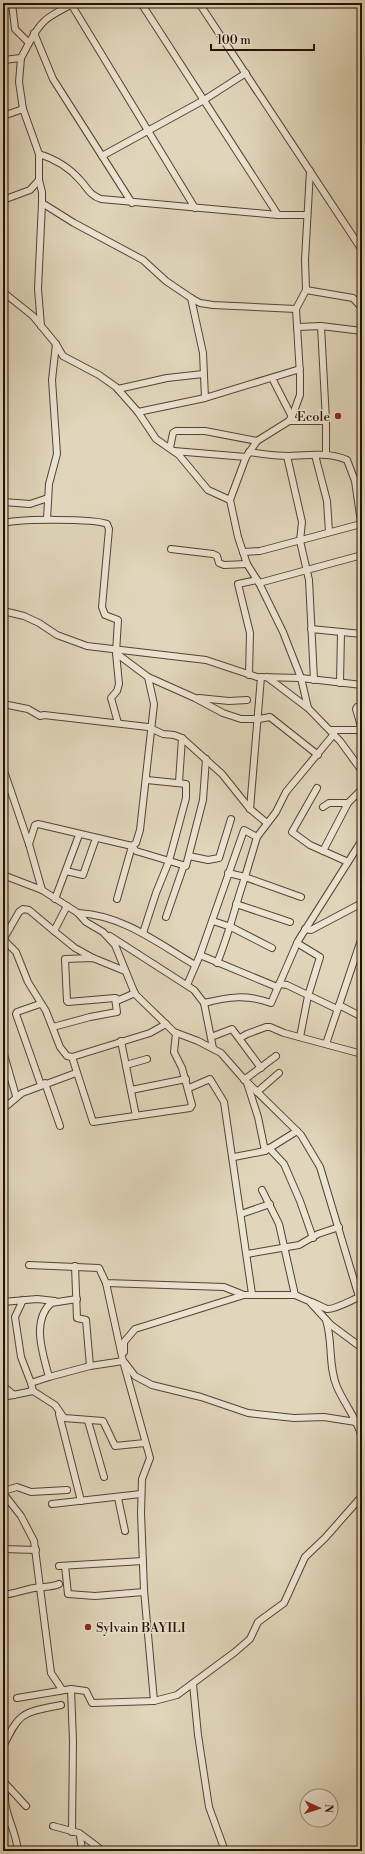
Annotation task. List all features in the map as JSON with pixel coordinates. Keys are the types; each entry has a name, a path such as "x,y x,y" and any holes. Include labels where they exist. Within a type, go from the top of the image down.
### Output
{"street":[{"path":"12,3 15,29 28,43"},
{"path":"141,3 278,215"},
{"path":"199,3 362,250"},
{"path":"41,326 38,289 42,203 42,192 39,180 39,154 24,109 19,82 21,58 41,22 52,14 73,4 195,208"},
{"path":"34,33 53,79 132,203"},
{"path":"3,60 21,58"},
{"path":"102,156 204,100 246,73"},
{"path":"3,116 24,109"},
{"path":"39,154 53,158 74,173 93,197 132,203 278,215 307,215"},
{"path":"308,708 301,678 283,632 258,581 247,564 230,500 248,454 256,441 290,419 300,395 300,369 296,310 306,290 304,260 310,172"},
{"path":"3,200 30,190 39,180"},
{"path":"42,203 74,223 144,260 166,281 191,298 207,305 296,310"},
{"path":"306,290 353,298 362,308"},
{"path":"3,292 33,316 56,344 63,356 99,375 118,390 138,412 156,439 179,455 208,490 230,500"},
{"path":"191,298 200,335 205,398"},
{"path":"297,327 321,326 362,331"},
{"path":"321,326 326,421 326,455"},
{"path":"47,519 49,484 57,454 52,380 56,344"},
{"path":"138,412 205,398 300,369"},
{"path":"118,390 167,378 203,374"},
{"path":"272,378 290,419"},
{"path":"290,419 326,421"},
{"path":"172,449 173,433 176,431 205,431 256,441"},
{"path":"172,449 287,456 326,455 339,456 347,460 355,481 362,527 329,532 260,551 243,552"},
{"path":"315,455 327,501 329,532"},
{"path":"287,456 302,522 300,541 307,569 311,595 314,680"},
{"path":"3,502 30,504 48,498"},
{"path":"3,524 9,521 47,519 104,523 109,527 102,607 105,615 118,620 115,652 119,684 117,691 111,698 118,723"},
{"path":"171,549 214,554 217,556 219,563 224,565 247,564"},
{"path":"249,676 250,633 238,584 258,581 362,555"},
{"path":"3,610 24,616 70,642 115,652 206,660 249,676 301,678 362,685"},
{"path":"311,629 362,634"},
{"path":"340,683 341,632"},
{"path":"115,652 148,677 196,698 223,713 241,719 259,719 270,717 318,755"},
{"path":"117,899 132,846 136,843 140,830 147,780 154,704 148,677"},
{"path":"264,677 308,708 332,732 362,771"},
{"path":"250,809 264,677"},
{"path":"196,698 229,701 247,700"},
{"path":"3,704 28,708 40,716 152,727 163,734 174,734 182,738 222,774 250,809 267,823"},
{"path":"332,732 362,730 356,709 357,707 362,706"},
{"path":"217,963 231,927 236,904 257,837 276,812 286,792 318,755 332,732"},
{"path":"179,782 182,738"},
{"path":"166,917 184,865 187,864 203,800 206,759"},
{"path":"3,768 29,844 42,890"},
{"path":"144,933 156,893 170,861 186,798 186,784 179,782 147,780"},
{"path":"317,788 292,832 297,837 348,862"},
{"path":"323,850 348,803 362,789"},
{"path":"323,807 329,803 348,803"},
{"path":"189,856 208,860 219,858 231,819"},
{"path":"29,844 35,825 38,824 79,835 132,846 136,851 184,865"},
{"path":"187,985 213,921 228,873 244,830 257,837"},
{"path":"55,899 79,835"},
{"path":"66,871 84,875 96,838"},
{"path":"204,1003 226,997 241,996 254,997 271,1003 305,929 362,840"},
{"path":"228,873 245,877 301,897"},
{"path":"3,875 42,890 78,913 86,922 187,985 199,995 204,1003 213,1048"},
{"path":"305,929 311,930 316,928 362,903"},
{"path":"236,904 290,922"},
{"path":"54,931 67,906"},
{"path":"125,971 93,958 75,948 29,910 24,909 19,912 3,940 16,952 28,982 53,1027 60,1048 67,1056 72,1056 154,1031 166,1024"},
{"path":"78,913 94,914 144,933 195,965"},
{"path":"213,921 231,927 272,948"},
{"path":"103,932 115,945 134,992 176,1033 213,1048 221,1053 245,1081 297,1131 309,1147 320,1167 361,1296 346,1302 337,1308 328,1309 295,1295 244,1295 135,1329 124,1342 123,1361 135,1376 152,1385 201,1397 248,1414 294,1418 324,1418 360,1422"},
{"path":"326,1044 362,937"},
{"path":"297,944 320,957 308,996 300,1037"},
{"path":"200,955 217,963 278,985 287,985 308,996 362,1016"},
{"path":"93,958 65,959 68,1002 115,998 119,1000 134,992"},
{"path":"53,1027 90,1017 117,1012 115,998"},
{"path":"40,1004 17,1012 16,1014 60,1126"},
{"path":"240,1038 266,1027 362,1054"},
{"path":"211,1037 232,1028 261,1068"},
{"path":"72,1056 76,1073 93,1122 192,1107 189,1088 174,1052 176,1033"},
{"path":"121,1041 136,1116"},
{"path":"3,1050 16,1096"},
{"path":"245,1081 276,1056"},
{"path":"126,1065 147,1059"},
{"path":"3,1109 16,1096 43,1084 76,1073"},
{"path":"257,1092 279,1073"},
{"path":"131,1090 186,1079"},
{"path":"189,1088 209,1079 212,1080 224,1102 234,1157 252,1294"},
{"path":"245,1081 258,1117 267,1149 284,1164 300,1201 312,1238"},
{"path":"234,1157 267,1149 297,1131"},
{"path":"262,1190 280,1224 295,1295"},
{"path":"241,1214 270,1204"},
{"path":"247,1254 299,1245 312,1238 339,1228"},
{"path":"29,1265 99,1268 106,1284 123,1361 144,1443 150,1458 142,1479 141,1494 144,1592 154,1700"},
{"path":"75,1266 78,1318 86,1320 90,1366"},
{"path":"106,1284 224,1287 244,1295"},
{"path":"3,1302 37,1299 58,1302"},
{"path":"49,1377 43,1354 40,1323 51,1303 77,1299"},
{"path":"23,1300 15,1317 21,1357 33,1391 55,1405 64,1418 103,1421 115,1446 144,1443"},
{"path":"309,1301 326,1320 362,1348"},
{"path":"326,1320 330,1333 333,1370 337,1387 360,1422 362,1437"},
{"path":"31,1383 90,1366 123,1361"},
{"path":"3,1386 14,1395"},
{"path":"3,1397 33,1391"},
{"path":"58,1410 81,1501"},
{"path":"88,1421 104,1477"},
{"path":"61,1688 51,1673 36,1550 29,1530 3,1492 21,1487 31,1492 67,1490"},
{"path":"52,1504 118,1498 141,1494"},
{"path":"17,1698 70,1689 86,1691 92,1703 154,1700 177,1695 235,1652 250,1639 258,1622 284,1603 305,1557 325,1538 362,1496"},
{"path":"118,1498 125,1531"},
{"path":"3,1549 36,1550"},
{"path":"143,1561 62,1566 68,1594 95,1596 144,1592"},
{"path":"3,1595 12,1595 40,1587 52,1587 59,1584"},
{"path":"193,1684 198,1735 209,1807 225,1851"},
{"path":"70,1689 73,1741 72,1832"},
{"path":"3,1747 14,1725 20,1717 27,1713 61,1706"},
{"path":"4,1783 26,1806"},
{"path":"4,1783 4,1803 13,1827 18,1851"},
{"path":"53,1826 80,1835 103,1851"},
{"path":"80,1835 82,1851"}],"place":[{"name":"Ecole","path":"338,416"},
{"name":"Sylvain BAYILI","path":"88,1627"}]}
